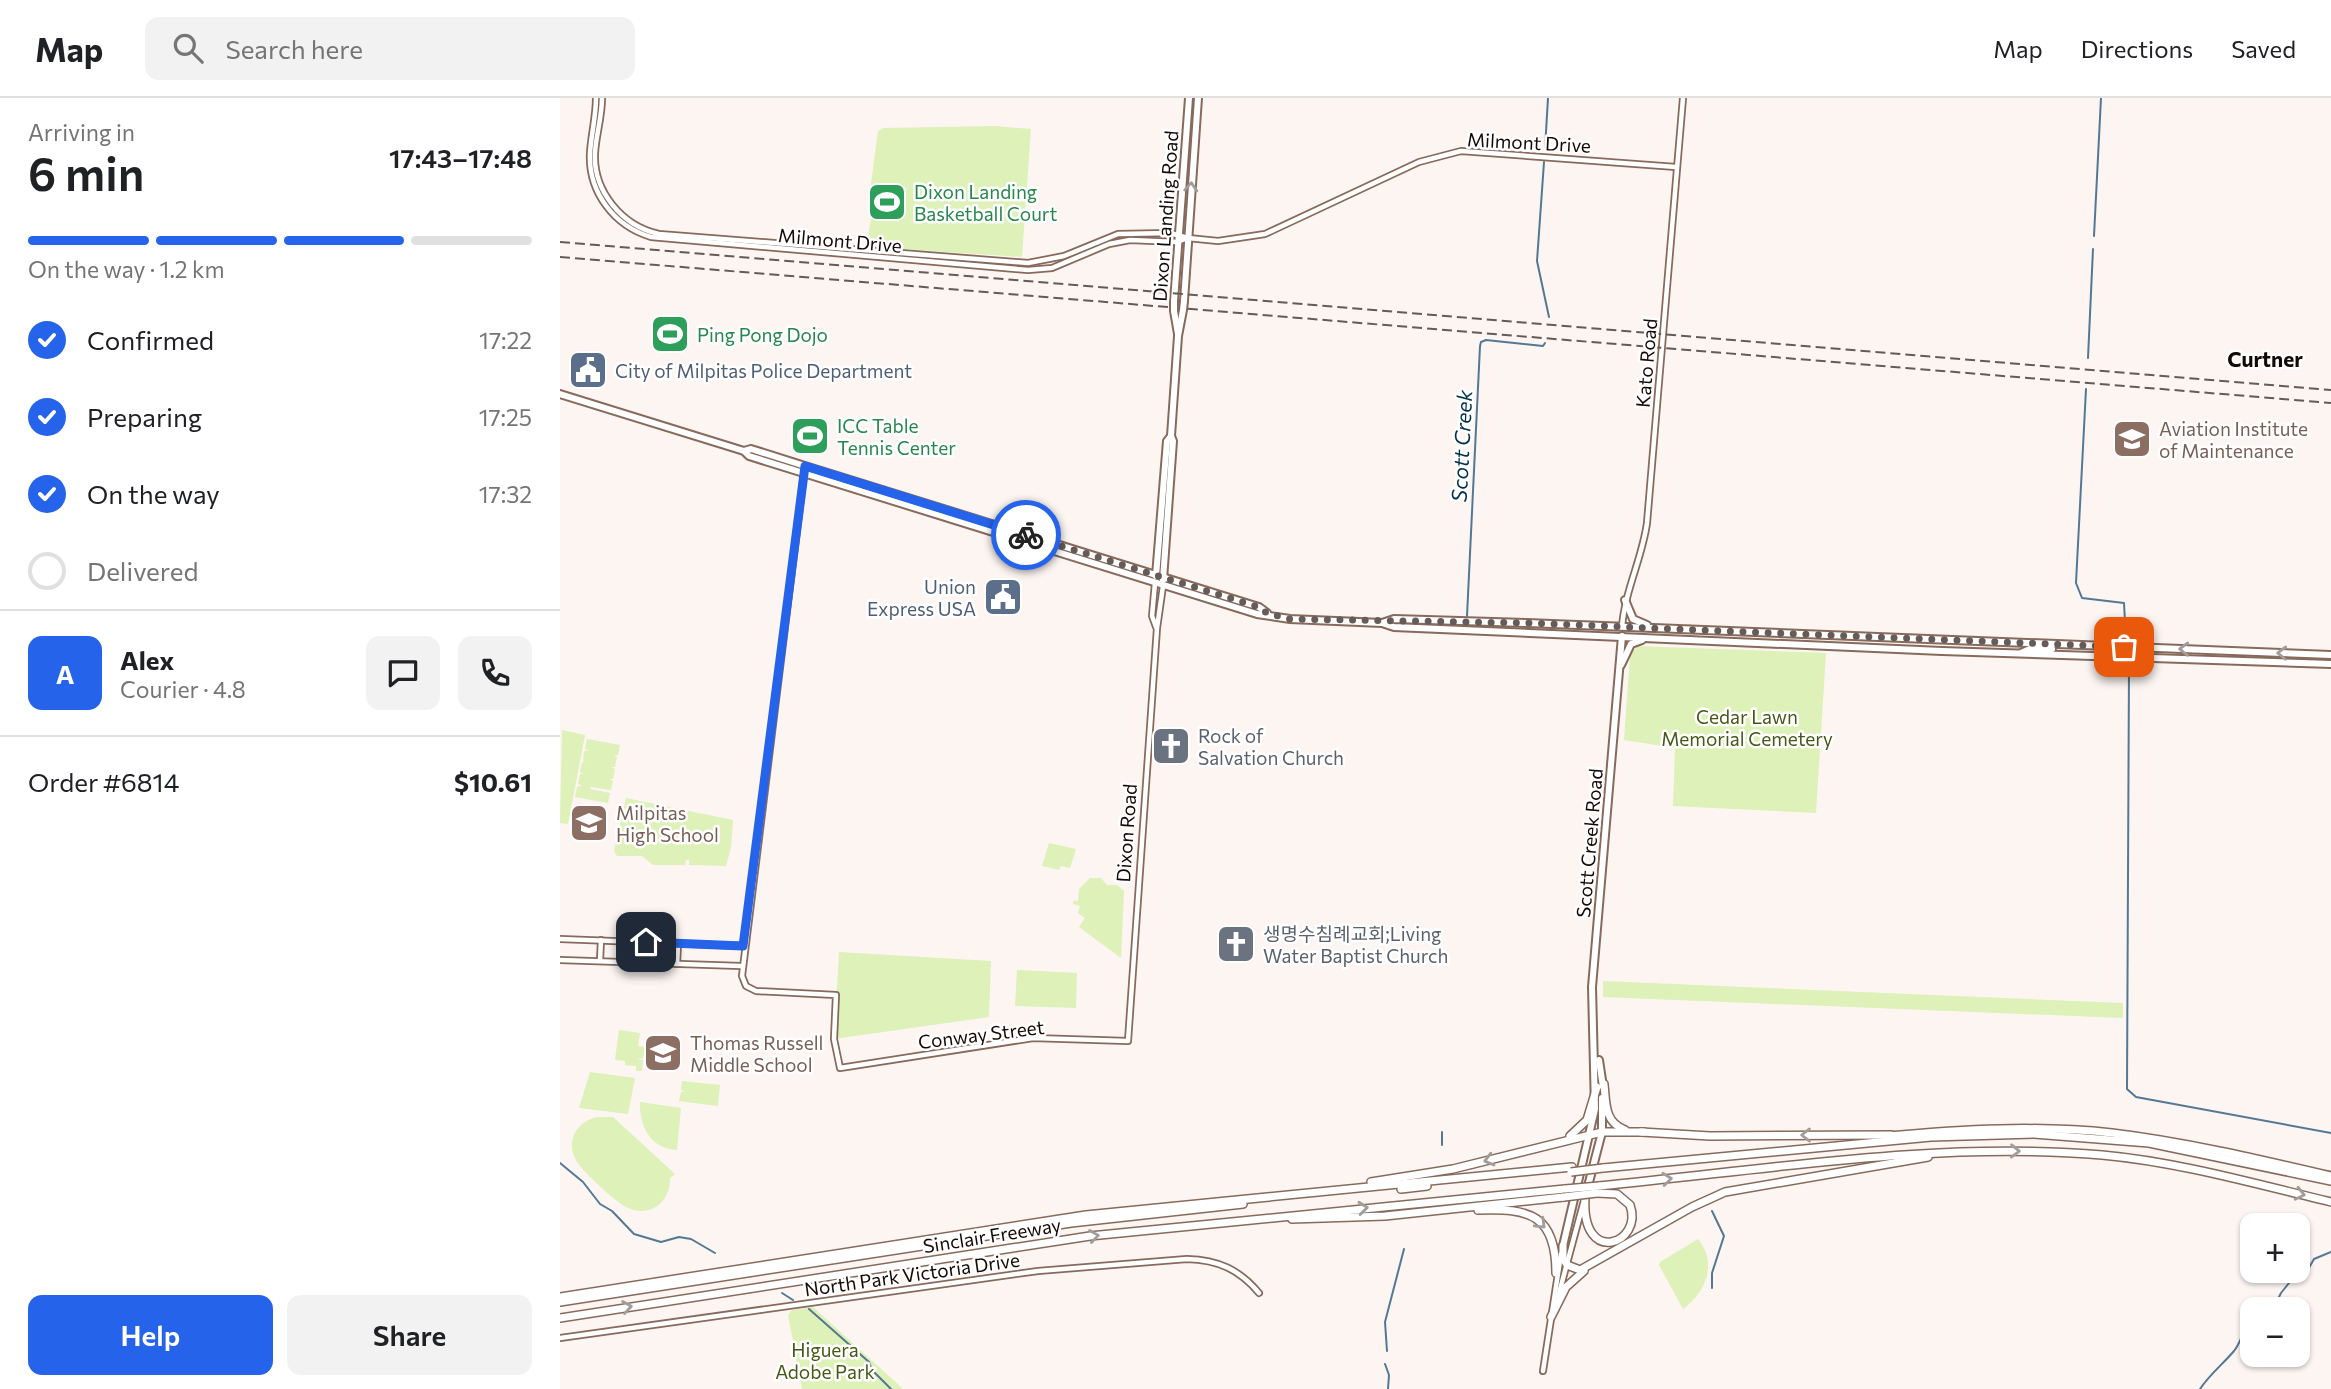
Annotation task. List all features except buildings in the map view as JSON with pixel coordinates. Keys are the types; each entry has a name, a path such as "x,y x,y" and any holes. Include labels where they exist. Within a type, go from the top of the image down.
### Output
{"highway":[{"path":"1600,1085 1610,1119 1623,1129 1644,1132"},
{"path":"1565,1139 1585,1124 1600,1085"},
{"path":"560,1300 1112,1218 1984,1128 2068,1130 2189,1144 2271,1161 2331,1181"},
{"path":"1301,1193 1452,1169 1602,1132 1710,1136 1899,1135"},
{"path":"1604,1166 1931,1137 2011,1134 2085,1136 2149,1143 2331,1176"},
{"path":"1563,1246 1566,1265 1580,1270 1692,1207 1735,1189 1904,1160 1987,1150"},
{"path":"1428,1212 1564,1193 1904,1154 1987,1150 2105,1156 2228,1178 2331,1202"},
{"name":"Sinclair Freeway","path":"560,1300 1086,1215 1545,1172"},
{"path":"1585,1198 1584,1220 1590,1234 1601,1241 1617,1240 1626,1234 1632,1225 1630,1205 1617,1194 1598,1190"},
{"name":"Sinclair Freeway","path":"560,1318 1077,1238 1481,1196 1564,1193"},
{"path":"1270,1217 1351,1218 1509,1209 1530,1214 1543,1224 1552,1237 1556,1273"},
{"path":"1551,1317 1568,1284 1595,1263"}],"main road":[{"name":"Dixon Landing Road","path":"1178,336 1174,301 1189,98"},
{"name":"Dixon Landing Road","path":"1164,578 1178,336 1184,301 1198,98"},
{"path":"560,394 744,451 749,457 1163,586 1257,614 1267,613 1290,619 1527,623 2331,655"},
{"name":"Dixon Landing Road","path":"1155,583 1167,441 1171,436"},
{"path":"744,451 751,449 1259,607 1267,613"},
{"name":"Dixon Road","path":"1163,586 1164,578"},
{"path":"1625,600 1633,618 1641,624 1663,629"},
{"path":"1390,626 1419,624 1423,620"},
{"path":"1423,620 1436,625 1471,627 1478,630"},
{"path":"1382,622 1390,626 1622,637 2331,664"},
{"path":"1490,631 1497,628 1525,629 1527,623"},
{"name":"Scott Creek Road","path":"1585,1198 1602,1132 1592,987 1622,627"},
{"path":"1619,670 1631,644 1651,638"},
{"path":"2020,654 2030,649 2055,649 2060,645"},
{"name":"Scott Creek Road","path":"1563,1246 1600,1085"}],"street":[{"name":"Milmont Drive","path":"596,98 589,156 595,189 608,210 622,223 650,237 1028,270 1052,268 1109,244 1130,240 1234,240 1265,234 1419,162 1461,151 1676,166"},
{"name":"Milmont Drive","path":"602,98 595,156 601,187 611,204 625,218 655,233 1028,263 1064,256 1118,234 1178,233 1188,238"},
{"name":"Kato Road","path":"1622,627 1625,600 1647,523 1683,98"},
{"path":"560,960 741,965 805,466"},
{"name":"Dixon Road","path":"1155,583 1152,616 1157,628"},
{"name":"Dixon Road","path":"1128,1041 1157,628 1163,586"},
{"path":"560,939 743,946"},
{"path":"600,960 601,940"},
{"path":"677,964 678,943"},
{"name":"Conway Street","path":"741,965 743,981 753,991 836,995 834,1039 840,1068 1033,1038 1128,1041"},
{"name":"Scott Creek Road","path":"1551,1317 1585,1198"},
{"name":"Scott Creek Road","path":"1543,1371 1556,1273 1563,1246"},
{"name":"North Park Victoria Drive","path":"560,1338 1038,1271 1187,1259 1208,1260 1228,1266 1246,1278 1259,1293"}],"green space":[{"path":"996,126 1031,129 1022,257 872,247 867,242 871,219 868,206 878,131 883,128"},
{"name":"Cedar Lawn Memorial Cemetery","path":"1638,646 1826,653 1816,813 1673,806 1675,748 1624,740 1630,654"},
{"path":"562,730 585,735 568,824 560,823"},
{"path":"587,739 620,745 618,755 614,756 617,757 615,767 611,767 615,769 613,779 609,779 613,781 611,790 590,789 610,793 608,803 575,797 577,787 582,785 578,784 580,774 584,774 580,772 582,762 586,762 583,761 584,751 589,750 585,749"},
{"path":"626,798 733,820 726,866 689,865 689,860 686,860 685,865 653,865 642,856 617,856 614,851"},
{"path":"1049,843 1076,849 1070,868 1061,866 1059,870 1042,866"},
{"path":"1090,878 1101,878 1107,885 1117,885 1124,891 1121,958 1079,927 1085,918 1078,913 1080,906 1073,904 1073,901 1078,901 1079,889"},
{"path":"839,952 991,961 989,1017 834,1039"},
{"path":"1017,970 1077,973 1076,1008 1015,1006"},
{"path":"1603,981 2123,1003 2123,1018 1603,997"},
{"path":"619,1030 640,1033 638,1046 645,1047 643,1058 637,1059 643,1060 642,1071 636,1071 636,1066 625,1065 625,1061 615,1060"},
{"path":"590,1072 635,1078 628,1114 579,1108"},
{"path":"682,1081 720,1085 718,1106 679,1101 681,1092 685,1091 681,1090"},
{"path":"640,1102 681,1108 677,1150 660,1145 648,1134 640,1111"},
{"path":"597,1117 613,1117 675,1174 670,1178 667,1194 657,1206 643,1211 626,1207 598,1185 578,1163 573,1151 573,1138 584,1122"},
{"path":"1698,1239 1707,1258 1707,1277 1698,1294 1683,1309 1659,1265"},
{"name":"Higuera Adobe Park","path":"813,1307 902,1388 802,1389 788,1315 792,1310"}],"waterway":[{"name":"Scott Creek","path":"1545,149 1548,98"},
{"path":"2094,236 2101,98"},
{"name":"Scott Creek","path":"1544,162 1537,261 1549,317"},
{"path":"2088,358 2093,249"},
{"name":"Scott Creek","path":"1467,616 1481,342 1486,340 1543,346 1545,343"},
{"path":"2086,389 2076,583 2082,598 2124,603 2126,640"},
{"path":"2129,665 2127,1089 2136,1097 2331,1133"},
{"name":"Scott Creek","path":"1442,1132 1442,1145"},
{"path":"560,1163 583,1182 600,1204 612,1211 634,1234 661,1242 679,1237 691,1239 715,1253"},
{"path":"1712,1211 1724,1236 1712,1273 1712,1288"},
{"name":"Scott Creek","path":"1387,1351 1385,1322 1404,1249"},
{"path":"2279,1297 2293,1278 2306,1273 2314,1259 2331,1252"},
{"path":"782,1293 793,1300"},
{"path":"809,1309 869,1362 872,1370 891,1389"},
{"path":"2200,1389 2240,1340"},
{"name":"Scott Creek","path":"1385,1364 1389,1375 1388,1389"}],"railway":[{"path":"560,242 2331,390"},
{"path":"560,257 2331,403"}],"way so far":[{"path":"1026,535 1290,619 1527,623 1942,642 2124,647"}],"place":[{"name":"Dixon Landing Basketball Court","path":"887,202"},
{"name":"Ping Pong Dojo","path":"670,334"},
{"name":"City of Milpitas Police Department","path":"588,370"},
{"name":"ICC Table Tennis Center","path":"810,436"},
{"name":"Aviation Institute of Maintenance","path":"2132,439"},
{"name":"Union Express USA","path":"1003,597"},
{"name":"Rock of Salvation Church","path":"1171,746"},
{"name":"Milpitas High School","path":"589,823"},
{"name":"생명수침례교회;Living Water Baptist Church","path":"1236,944"},
{"name":"Thomas Russell Middle School","path":"663,1053"}],"district":[{"name":"Curtner","path":"2265,358"}],"route":[{"path":"646,942 743,946 805,466 1026,535"}]}
